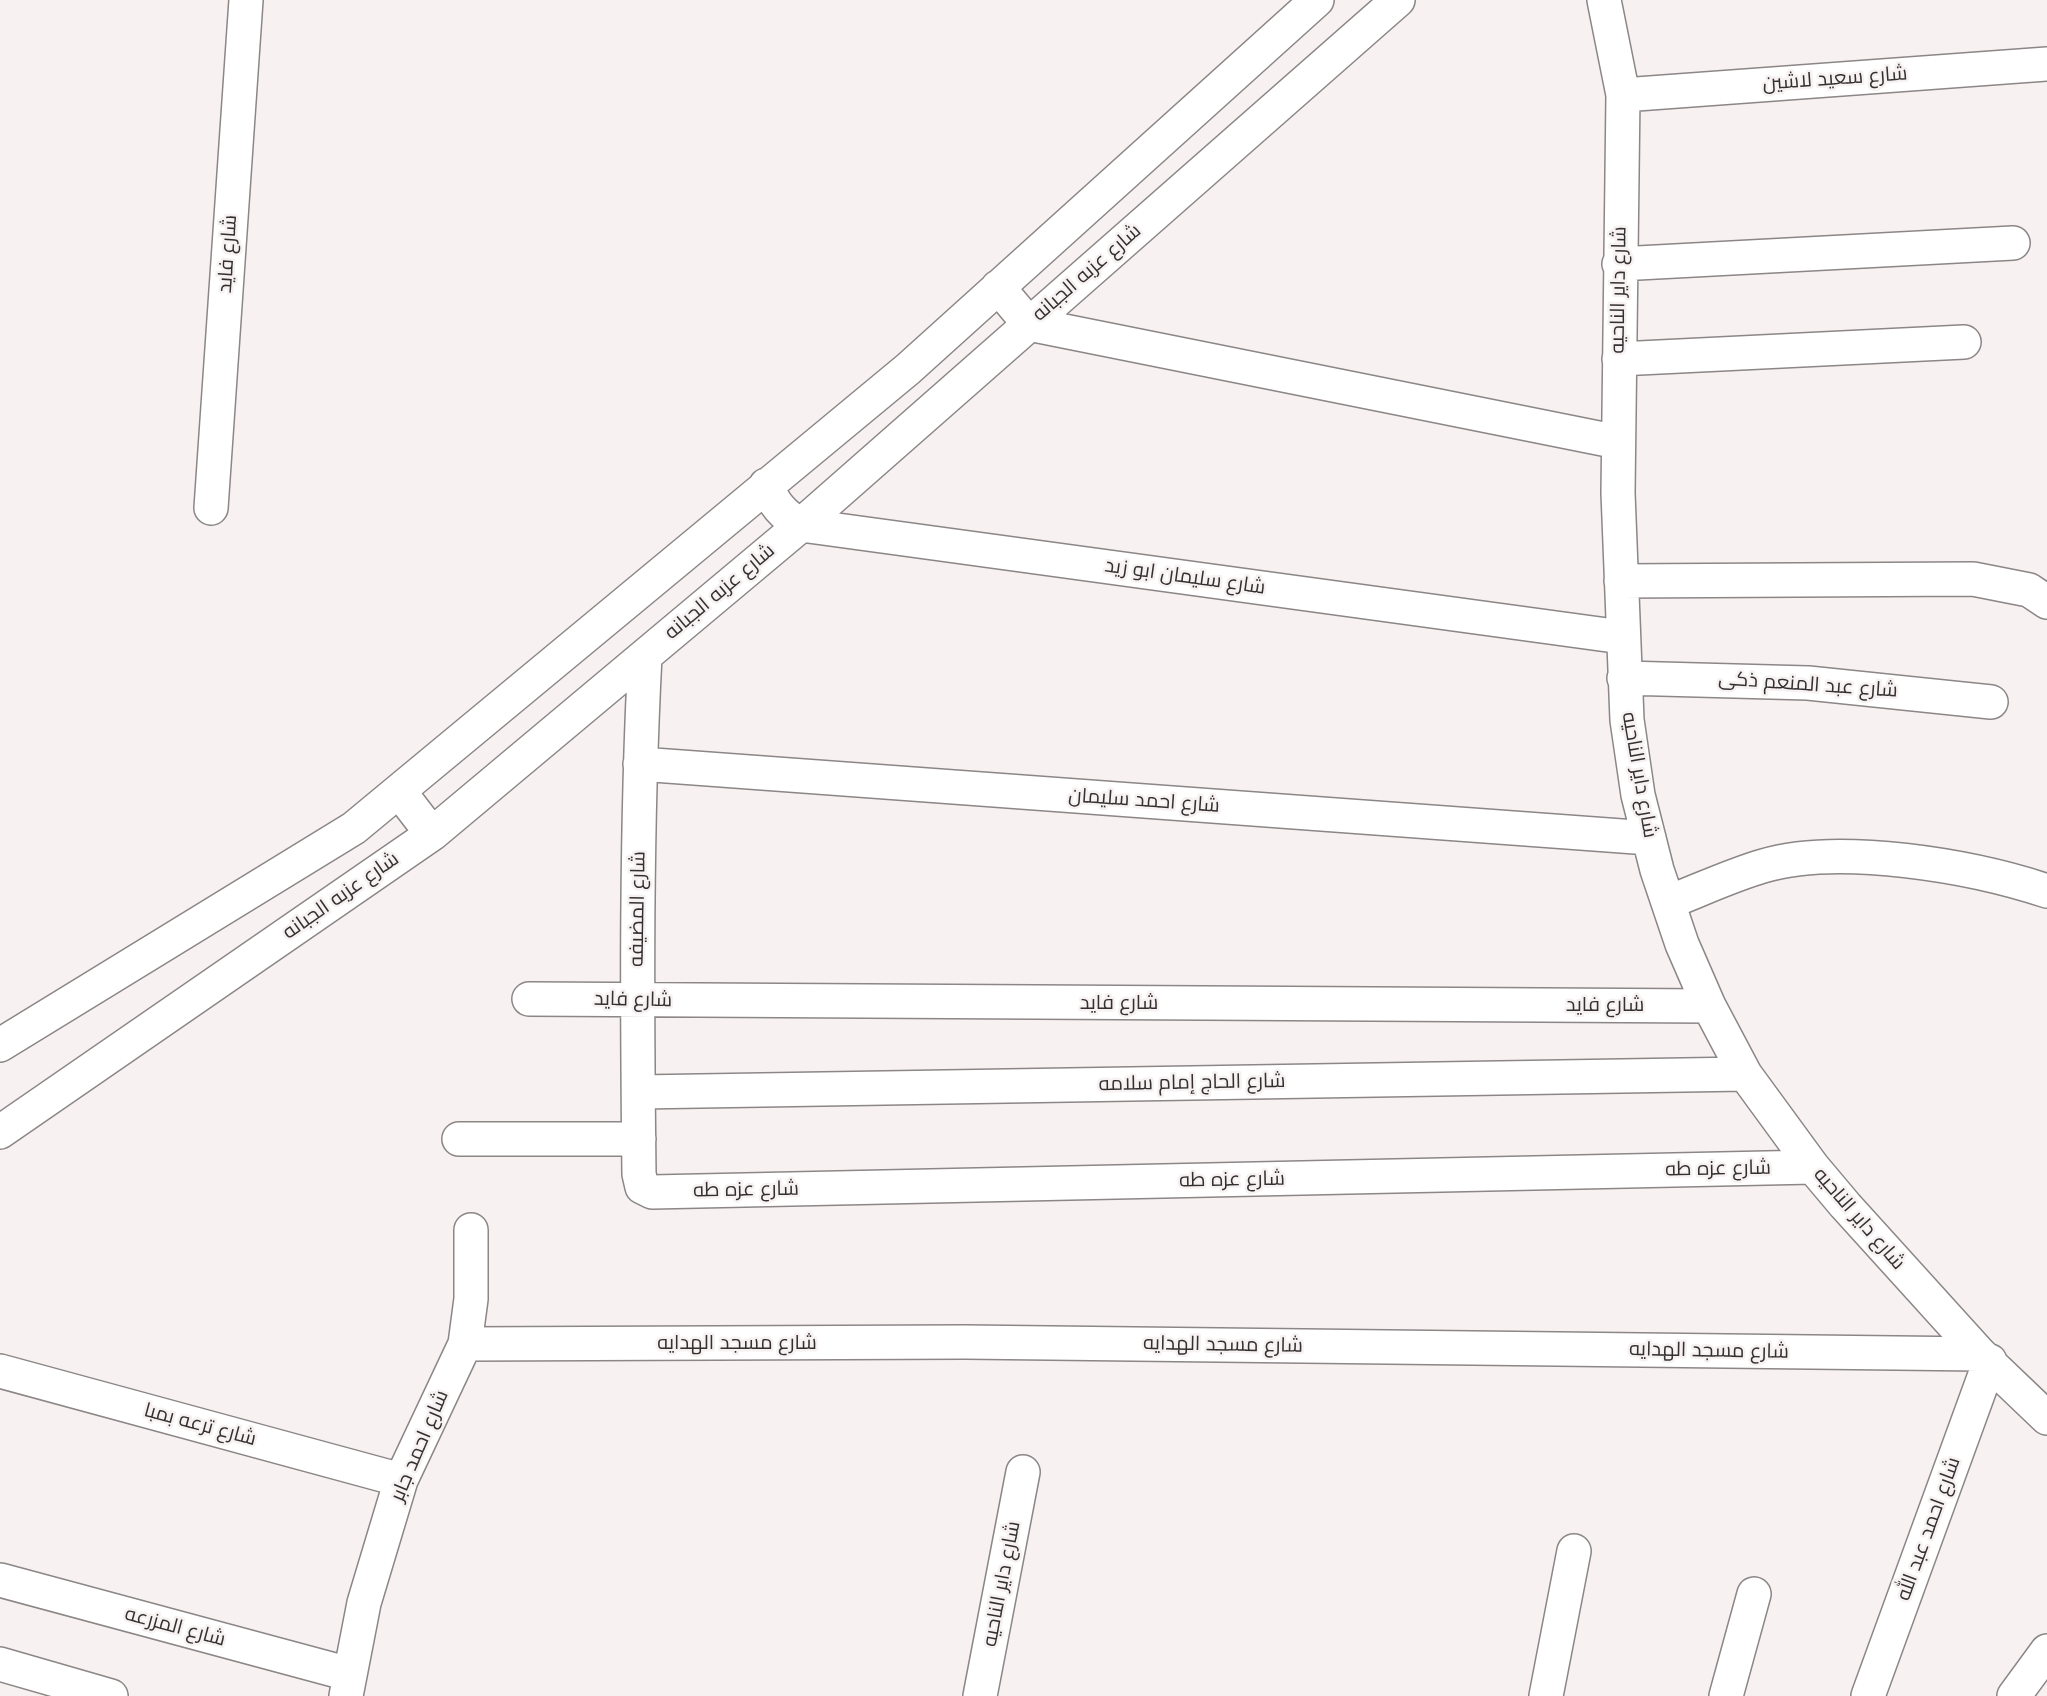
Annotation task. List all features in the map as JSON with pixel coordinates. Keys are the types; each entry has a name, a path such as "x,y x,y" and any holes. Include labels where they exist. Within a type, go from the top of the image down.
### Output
{"street":[{"name":"شارع فايد","path":"211,508 246,0"},
{"path":"0,1045 354,828 908,369 1317,0"},
{"name":"شارع عزبه الجبانه","path":"0,1132 432,834 801,525 1398,0"},
{"name":"شارع داير الناحيه","path":"1604,0 1623,95 1618,442 1624,678 1636,785 1657,870 1682,944 1709,1006 1745,1074 1813,1167 1897,1264 1936,1302 1985,1357 2047,1418"},
{"name":"شارع سعيد لاشين","path":"1623,95 2047,64"},
{"path":"1619,264 2013,243"},
{"path":"998,287 1029,324 1618,442"},
{"path":"1618,359 1964,342"},
{"path":"766,486 786,517 801,525"},
{"name":"شارع سليمان ابو زيد","path":"801,525 1622,637"},
{"path":"1620,581 1973,579 2029,590 2047,602"},
{"name":"شارع المضيفه","path":"645,656 639,764 637,1001 639,1174 642,1187 652,1192"},
{"name":"شارع عبد المنعم ذكى","path":"1624,678 1808,683 1991,702"},
{"name":"شارع احمد سليمان","path":"639,764 1649,838"},
{"path":"399,791 432,834"},
{"path":"1669,902 1764,866 1841,854 1948,867 2047,891"},
{"name":"شارع فايد","path":"529,999 1709,1006"},
{"name":"شارع الحاج إمام سلامه","path":"639,1092 1745,1074"},
{"path":"459,1138 639,1139"},
{"name":"شارع عزه طه","path":"652,1192 1813,1167"},
{"name":"شارع احمد جابر","path":"348,1685 364,1603 401,1480 465,1344 471,1299 471,1230"},
{"name":"شارع مسجد الهدايه","path":"465,1344 977,1342 1985,1357"},
{"name":"شارع احمد عبد الله","path":"1873,1694 1985,1357"},
{"name":"شارع ترعه بمبا","path":"0,1371 401,1480"},
{"name":"شارع داير الناحيه","path":"980,1696 1023,1472"},
{"path":"1546,1696 1574,1551"},
{"name":"شارع المزرعه","path":"0,1580 348,1685"},
{"path":"1726,1696 1754,1594"},
{"path":"2014,1696 2047,1651"},
{"path":"0,1664 111,1696"}]}
